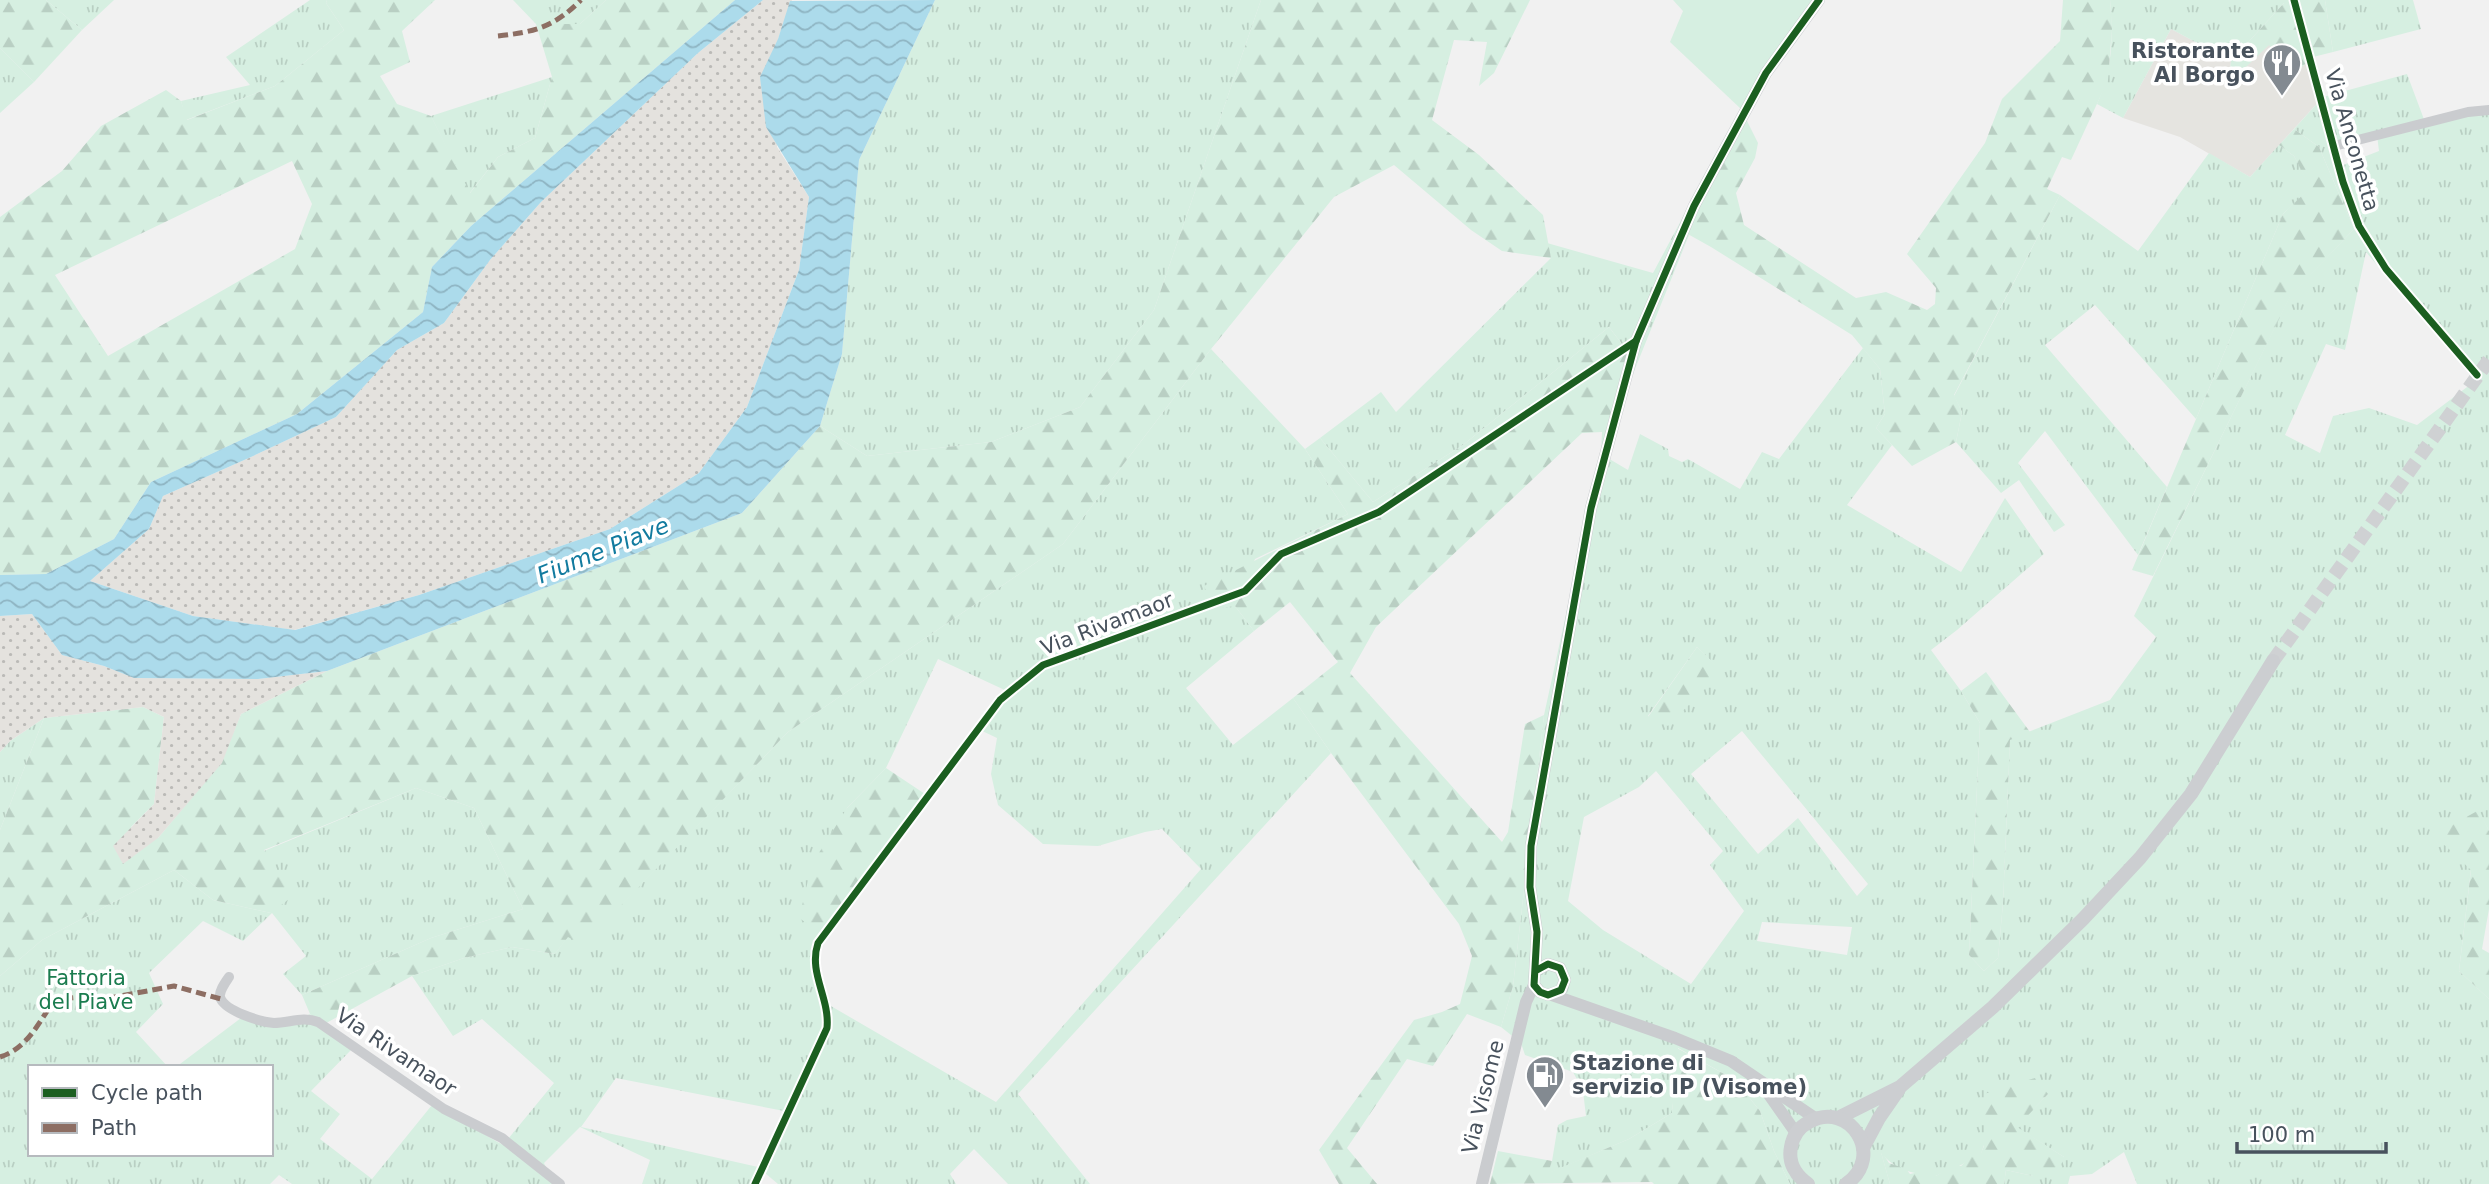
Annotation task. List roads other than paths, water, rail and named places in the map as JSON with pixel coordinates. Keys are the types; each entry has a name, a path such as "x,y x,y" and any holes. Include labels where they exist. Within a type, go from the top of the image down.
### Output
{"main road":[{"path":"1838,1118 1900,1087 1993,1007 2083,919 2140,858 2191,794 2273,661"},
{"path":"1863,1148 1900,1087"},
{"path":"1808,1184 1800,1179 1793,1169 1791,1144 1804,1124 1827,1116 1838,1118 1856,1130 1863,1148 1858,1179 1846,1184"}],"street":[{"path":"1815,1118 1731,1061 1591,1008 1540,992 1533,980 1537,970 1537,932 1530,887 1531,846 1591,508 1636,341 1694,206 1766,73 1819,0"},
{"name":"Via Anconetta","path":"2294,0 2352,211 2375,255 2477,376"},
{"name":"Via Anconetta","path":"2334,146 2468,112 2489,110"},
{"name":"Via Rivamaor","path":"755,1184 827,1028 828,1018 816,972 815,952 818,943 1000,701 1043,665 1245,591 1281,554 1379,512 1636,341"},
{"path":"1537,932 1553,964 1562,971 1565,980 1591,1008"},
{"path":"1537,970 1544,965 1553,964"},
{"name":"Via Rivamaor","path":"229,977 220,992 226,1005 265,1022 307,1019 318,1022 444,1109 502,1138 560,1184"},
{"path":"1550,995 1561,990 1565,980"},
{"name":"Via Visome","path":"1482,1184 1526,1002 1534,985"},
{"name":"Via Visome","path":"1522,1019 1535,1003 1550,995"},
{"path":"1756,1077 1796,1133"}],"water":[{"name":"Fiume Piave","path":"735,0 763,0 698,53 541,202 490,260 444,323 397,350 336,417 163,496 149,529 90,581 193,616 295,630 419,595 610,529 699,473 747,407 799,270 809,197 766,127 760,77 778,39 790,1 935,0 859,160 842,354 820,426 742,513 327,671 258,679 134,678 104,666 62,655 32,614 0,616 0,575 46,574 114,539 151,482 297,414 423,312 432,267 471,226"}],"tunnel":[{"path":"2273,661 2489,360"}],"place":[{"name":"Ristorante Al Borgo","path":"2282,97"},
{"name":"Stazione di servizio IP (Visome)","path":"1545,1109"}],"park label":[{"name":"Fattoria del Piave","path":"86,990"}]}
